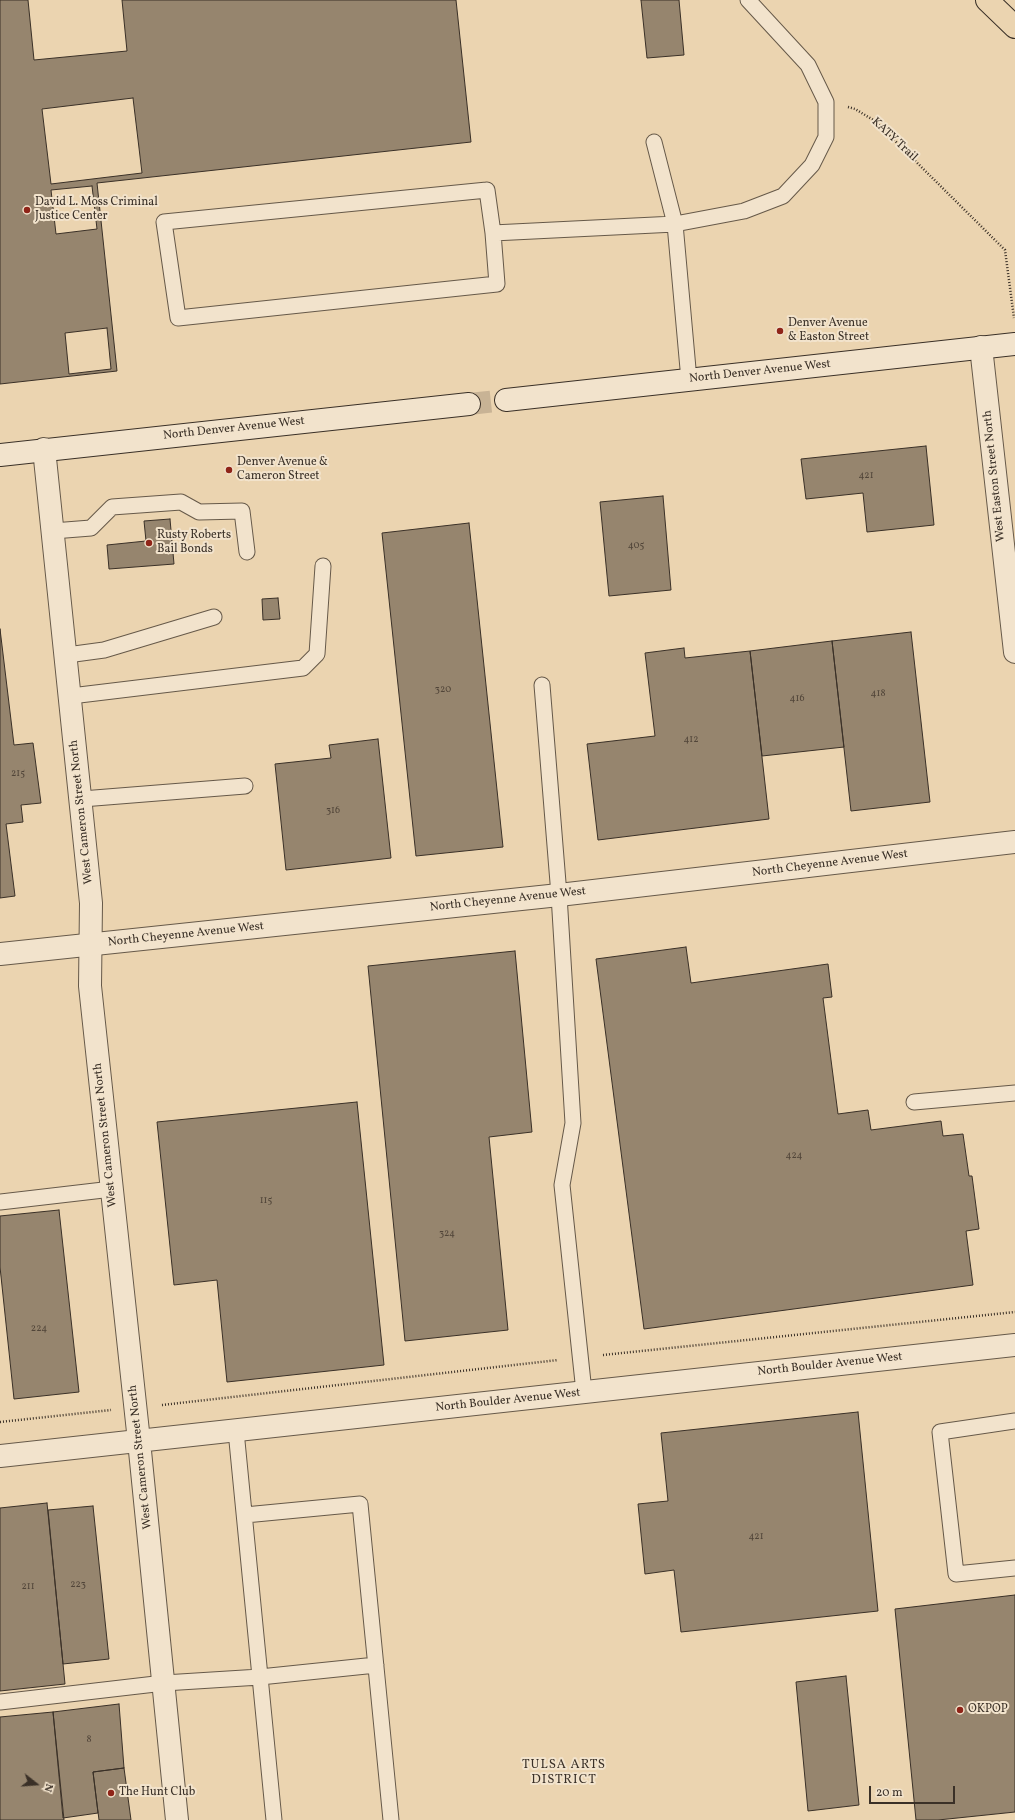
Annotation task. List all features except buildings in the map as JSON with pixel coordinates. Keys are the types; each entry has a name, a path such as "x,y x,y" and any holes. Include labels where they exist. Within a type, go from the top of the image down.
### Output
{"highway":[{"path":"987,0 1015,27"}],"street":[{"name":"North Denver Avenue West","path":"506,400 1015,344"},
{"name":"West Easton Street North","path":"981,347 1015,652"},
{"name":"North Denver Avenue West","path":"0,454 469,404"},
{"name":"West Cameron Street North","path":"44,449 82,799 91,903 90,986 136,1407 177,1820"},
{"name":"North Cheyenne Avenue West","path":"0,954 559,895 1015,842"},
{"name":"North Boulder Avenue West","path":"0,1456 1015,1345"}],"lane":[{"path":"493,233 675,224 744,211 783,196 812,165 826,137 826,102 808,65 748,0"},
{"path":"654,142 675,224 689,380"},
{"path":"487,190 493,233 496,284 178,318 164,222 487,190"},
{"path":"53,531 91,528 112,507 181,502 199,512 242,511 247,552"},
{"path":"71,696 303,668 317,654 323,566"},
{"path":"67,655 104,650 214,617"},
{"path":"542,685 559,895 573,1123 562,1185 584,1392"},
{"path":"82,799 244,786"},
{"path":"914,1102 1015,1093"},
{"path":"0,1202 112,1189"},
{"path":"1015,1421 940,1432 956,1574 1015,1568"},
{"path":"236,1431 274,1820"},
{"path":"245,1515 360,1504 391,1820"},
{"path":"0,1702 164,1683 376,1665"}],"path":[{"name":"KATY Trail","path":"826,102 855,109 875,121 1005,250 1012,302"},
{"path":"0,1422 136,1407"}],"tunnel":[{"path":"469,404 506,400"}],"place":[{"name":"David L. Moss Criminal Justice Center","path":"27,210"},
{"name":"Denver Avenue & Easton Street","path":"780,331"},
{"name":"Denver Avenue & Cameron Street","path":"229,470"},
{"name":"Rusty Roberts Bail Bonds","path":"149,543"},
{"name":"OKPOP","path":"960,1710"},
{"name":"The Hunt Club","path":"111,1793"}],"district":[{"name":"TULSA ARTS DISTRICT","path":"564,1774"}]}
